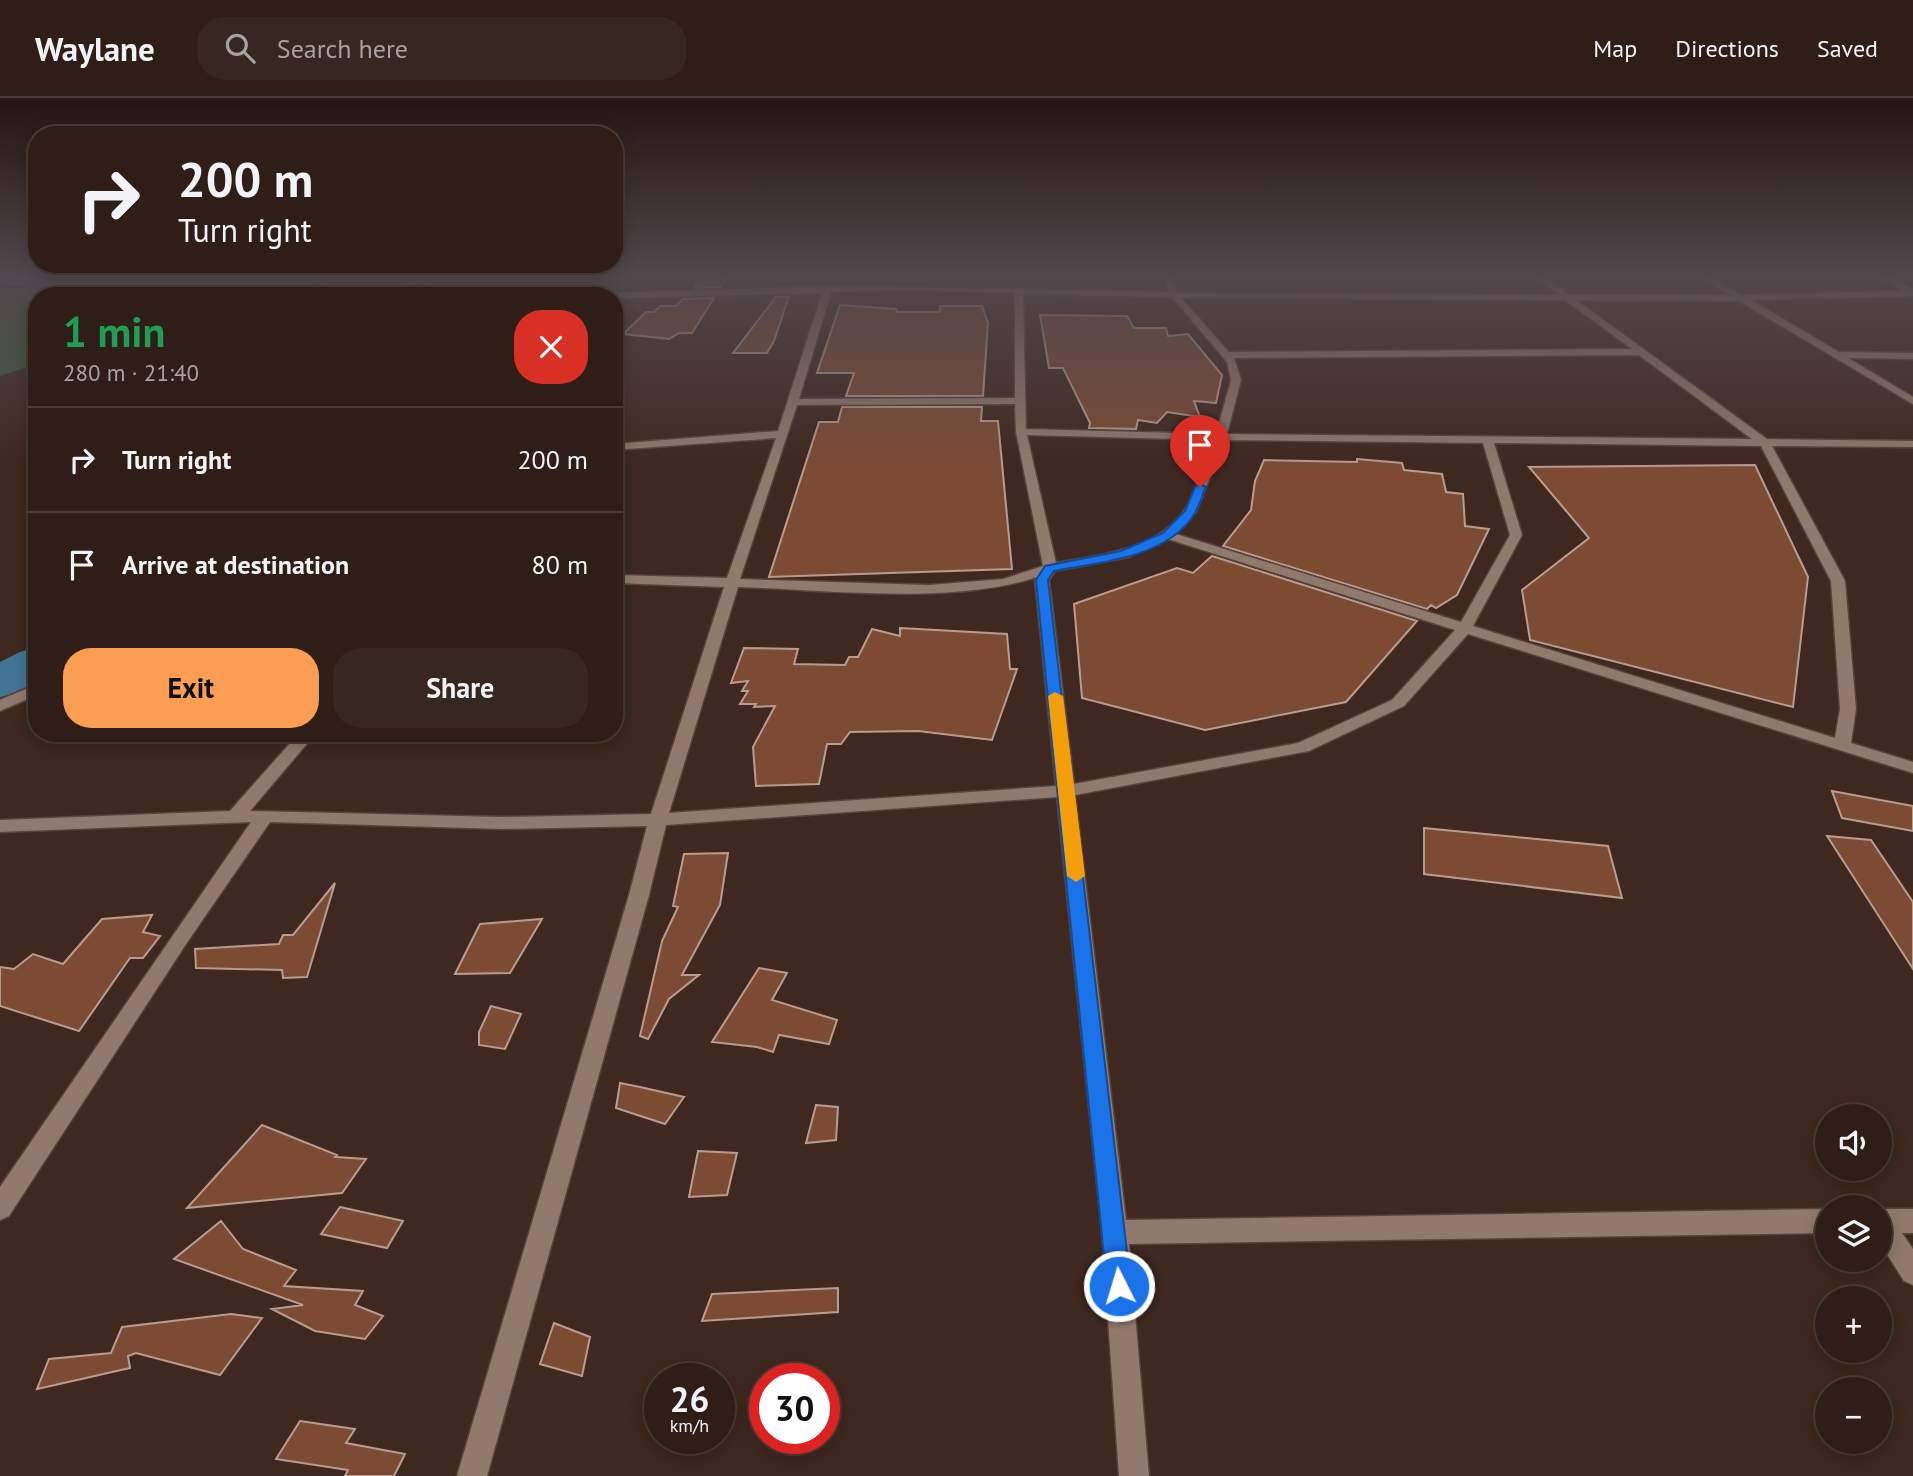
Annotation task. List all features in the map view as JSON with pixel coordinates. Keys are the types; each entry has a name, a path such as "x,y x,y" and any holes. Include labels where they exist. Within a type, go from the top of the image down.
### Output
{"street":[{"path":"472,1476 639,895 656,820 730,584 811,340"},
{"path":"1020,340 1021,432 1050,568 1042,580 1115,1232 1134,1476"},
{"path":"623,579 929,589 1005,583 1050,568 1124,554 1167,536 1190,512 1221,437 1236,380 1232,361 1213,340"},
{"path":"1627,340 1766,444 1838,581 1849,709 1842,747"},
{"path":"1812,340 1913,401"},
{"path":"1226,355 1643,352"},
{"path":"1837,355 1913,356"},
{"path":"792,402 1021,401"},
{"path":"1021,432 1221,437 1913,444"},
{"path":"623,446 782,435"},
{"path":"0,826 265,816 502,822 656,820 1066,791 1303,747 1398,703 1464,629 1517,535 1489,440"},
{"path":"1167,536 1913,768"},
{"path":"0,706 28,693"},
{"path":"234,818 300,742"},
{"path":"0,1208 171,951 265,816"},
{"path":"1115,1232 1815,1221"},
{"path":"1892,1221 1913,1221"},
{"path":"1892,1240 1913,1272"}],"green space":[{"path":"0,340 28,340 28,367 0,376"}],"building":[{"path":"743,340 774,340 767,353 733,353"},
{"path":"828,340 987,340 983,396 846,396 854,373 817,373"},
{"path":"1044,340 1193,340 1222,375 1216,403 1194,401 1200,417 1167,412 1157,423 1138,420 1136,429 1089,428 1090,423 1063,368 1049,368"},
{"path":"842,407 982,407 981,421 998,421 1012,569 769,577 819,422 838,422"},
{"path":"1357,459 1402,463 1404,470 1442,474 1446,492 1463,494 1465,526 1489,529 1457,595 1436,608 1431,605 1427,609 1223,546 1251,510 1255,481 1264,460 1357,462"},
{"path":"1755,465 1808,577 1793,707 1530,640 1522,590 1589,538 1529,467"},
{"path":"1212,556 1417,621 1346,702 1205,730 1082,698 1074,604 1177,568 1193,573"},
{"path":"900,628 1007,634 1010,669 1017,669 992,740 918,731 850,732 841,744 827,744 819,784 756,786 753,747 775,706 754,707 756,704 740,704 748,691 742,691 748,681 731,683 744,648 798,649 794,664 845,665 849,657 858,657 872,629 900,636"},
{"path":"1832,791 1913,806 1913,831 1842,818"},
{"path":"1424,828 1608,846 1622,898 1424,874"},
{"path":"1827,836 1871,840 1913,902 1913,969"},
{"path":"728,853 720,905 682,975 699,975 669,999 648,1039 640,1036 662,941 678,907 673,906 684,854"},
{"path":"335,883 307,977 283,978 282,970 196,968 195,949 279,944 283,935 293,935"},
{"path":"152,915 143,932 160,936 143,958 130,958 79,1031 0,1006 0,967 14,969 33,954 63,964 102,919"},
{"path":"542,919 510,973 455,974 480,924"},
{"path":"759,968 787,973 772,1000 837,1020 829,1044 779,1035 773,1052 757,1047 712,1042"},
{"path":"491,1006 521,1014 505,1049 479,1045 479,1032"},
{"path":"620,1083 684,1097 665,1124 616,1108"},
{"path":"816,1105 838,1107 836,1140 806,1143"},
{"path":"262,1125 337,1155 335,1157 366,1159 342,1193 187,1208"},
{"path":"698,1151 737,1153 727,1195 689,1197"},
{"path":"340,1207 403,1221 387,1248 321,1234"},
{"path":"221,1221 243,1249 296,1270 284,1286 363,1291 355,1305 383,1316 365,1339 315,1331 272,1309 303,1305 174,1259"},
{"path":"838,1288 838,1312 702,1321 712,1294"},
{"path":"231,1314 262,1318 220,1375 136,1353 128,1356 130,1368 37,1389 49,1359 111,1353 122,1327"},
{"path":"554,1323 590,1337 582,1376 540,1364"},
{"path":"300,1421 355,1429 346,1443 405,1454 394,1476 345,1476 348,1470 276,1459"}],"waterway":[{"path":"0,682 28,667"}],"slow traffic":[{"path":"1055,696 1076,876"}],"route":[{"path":"1119,1286 1042,580 1050,568 1124,554 1167,536 1190,512 1200,487"}]}
